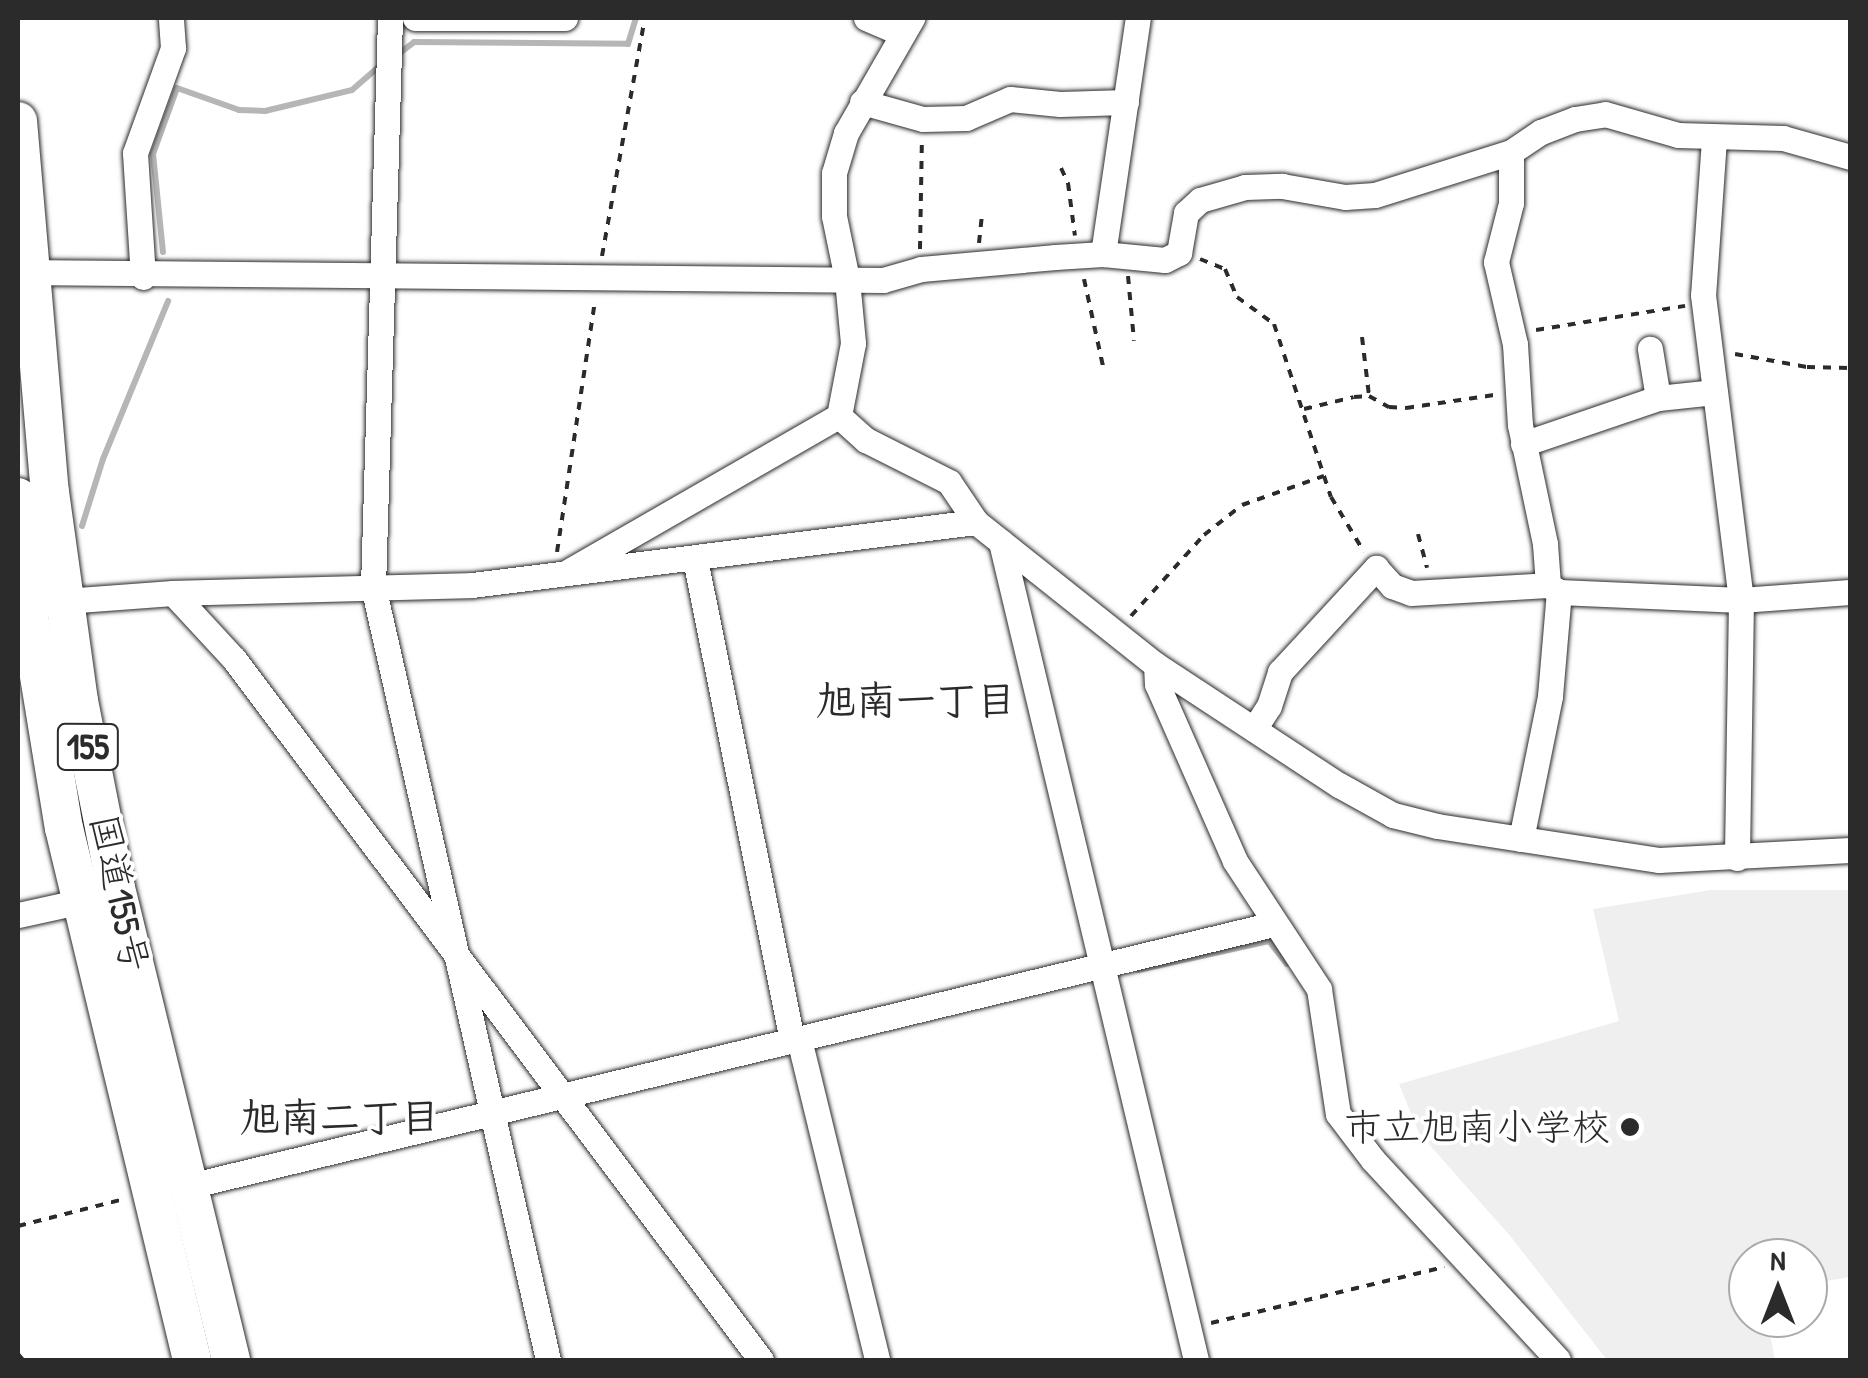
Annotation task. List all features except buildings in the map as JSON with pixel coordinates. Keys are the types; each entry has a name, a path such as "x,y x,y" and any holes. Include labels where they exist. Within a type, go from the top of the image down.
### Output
{"highway":[{"name":"国道155号","path":"18,121 36,602 47,742 192,1360"},
{"name":"国道155号","path":"18,496 36,602 116,888 231,1360"}],"street":[{"path":"144,276 136,153 172,48 171,18"},
{"path":"390,18 373,586 548,1360"},
{"path":"416,18 565,18"},
{"path":"560,576 839,416 853,343 847,279 832,195 846,133 908,26 866,18"},
{"path":"1103,254 1138,18"},
{"path":"862,102 923,119 966,118 1010,99 1060,104 1126,102"},
{"path":"24,272 882,280 920,269 1103,254 1165,260 1179,253 1186,213 1200,200 1245,187 1282,186 1345,197 1376,195 1511,152 1541,132 1605,114 1678,134 1783,138 1846,152"},
{"path":"1714,138 1704,234 1704,304 1740,600 1737,858"},
{"path":"1511,152 1510,203 1496,262 1514,338 1523,444 1554,589 1550,696 1521,839"},
{"path":"1650,349 1658,398"},
{"path":"1523,444 1658,398 1715,392"},
{"path":"839,416 866,440 950,482 976,522 1156,665 1393,814 1659,860 1850,850"},
{"path":"36,602 172,593 472,585 976,522"},
{"path":"1001,542 1196,1360"},
{"path":"695,559 796,1040 877,1360"},
{"path":"1254,730 1269,706 1280,672 1376,568 1400,591 1554,589 1740,600 1850,592"},
{"path":"172,593 234,659 761,1360"},
{"path":"1156,665 1157,684 1234,861 1319,989 1338,1114 1456,1252 1558,1360"},
{"path":"18,915 82,901"},
{"path":"190,1186 1274,924"}],"path":[{"path":"920,269 923,119"},
{"path":"982,213 982,264"},
{"path":"1179,253 1224,269 1237,297 1274,324 1332,497 1376,568"},
{"path":"1131,257 1128,291 1134,341"},
{"path":"1514,338 1572,322 1704,304"},
{"path":"1362,337 1369,396"},
{"path":"1710,356 1744,353 1807,367 1850,368"},
{"path":"1304,408 1369,396 1390,407 1406,408 1518,394"},
{"path":"1116,634 1204,535 1232,513 1254,498 1324,476"},
{"path":"1418,534 1433,590"},
{"path":"18,1226 151,1192"},
{"path":"1188,1328 1434,1271 1448,1264 1456,1252"},
{"path":"18,1354 24,1360"}],"shaded area":[{"path":"1711,890 1850,890 1850,1277 1828,1281 1828,1238 1728,1238 1728,1338 1771,1338 1775,1360 1607,1360 1511,1237 1419,1133 1399,1084 1619,1021 1593,909"}],"waterway":[{"path":"397,55 414,42 628,44 636,18"},
{"path":"163,252 153,154 177,88 239,110 265,111 352,90 382,64"},
{"path":"82,526 103,459 168,301"},
{"path":"1138,970 1269,941 1287,964"},
{"path":"184,1248 210,1352"}],"place":[{"name":"市立旭南小学校","path":"1630,1127"}],"district":[{"name":"旭南一丁目","path":"916,699"},
{"name":"旭南二丁目","path":"340,1116"}]}
